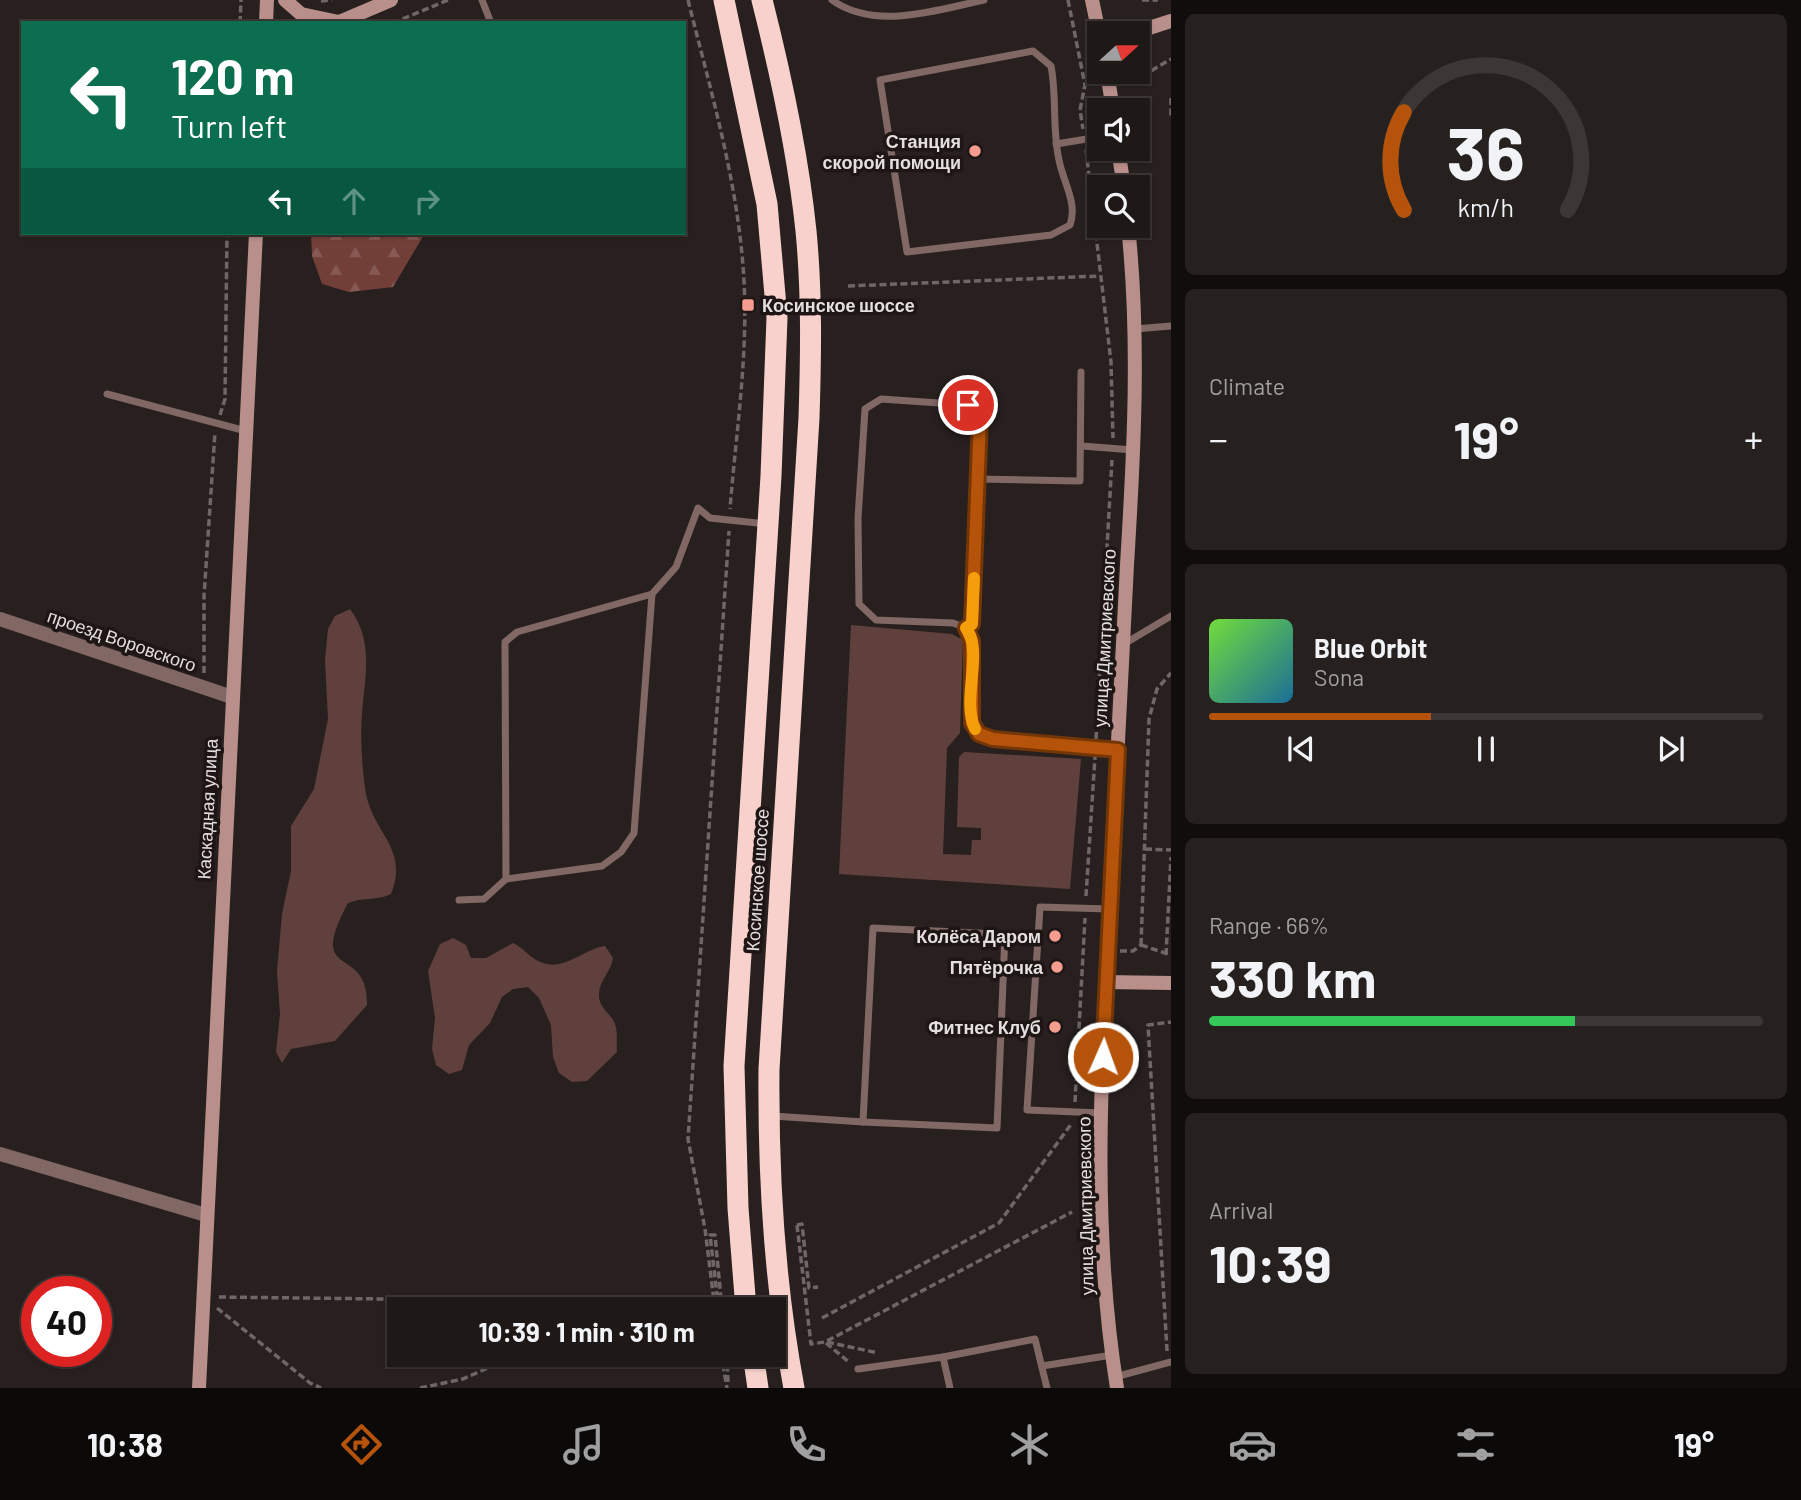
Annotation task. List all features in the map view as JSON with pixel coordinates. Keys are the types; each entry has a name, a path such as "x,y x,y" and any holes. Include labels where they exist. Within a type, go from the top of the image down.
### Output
{"highway":[{"name":"Косинское шоссе","path":"724,0 754,129 776,277 776,382 733,1066 738,1208 745,1297"},
{"name":"Косинское шоссе","path":"762,0 800,185 811,313 809,418 773,995 769,1115 776,1259 793,1388"},
{"path":"754,1367 758,1388"}],"street":[{"path":"266,21 267,0"},
{"path":"285,0 301,14 330,21"},
{"path":"343,21 391,0"},
{"path":"1092,0 1096,21"},
{"path":"1150,28 1171,21"},
{"name":"Каскадная улица","path":"199,1388 210,1297 206,1214 256,235"},
{"name":"улица Дмитриевского","path":"1116,1382 1102,1243 1102,1113 1105,982 1134,450 1135,329 1129,238"},
{"name":"проезд Воровского","path":"0,619 232,697"},
{"path":"1105,982 1171,983"},
{"path":"0,1154 206,1214"}],"lane":[{"path":"482,0 490,21"},
{"path":"832,0 852,10 898,16 981,0"},
{"path":"1034,51 1051,66 1056,144 1073,208 1070,225 1066,230 1051,235 907,252 880,80 1034,51"},
{"path":"1056,144 1087,139"},
{"path":"1135,329 1171,326"},
{"path":"976,479 1080,481 1081,372"},
{"path":"107,394 246,431"},
{"path":"966,628 972,624 980,418 968,405 881,399 865,409 858,518 859,604 876,620 953,624 966,628 972,641 970,709 975,730 993,739 1118,750"},
{"path":"1082,446 1134,450"},
{"path":"506,879 505,642 517,632 652,594 676,567 698,508 710,518 768,524"},
{"path":"459,900 484,899 506,879 602,866 621,852 634,833 652,594"},
{"path":"1123,644 1171,616"},
{"path":"1102,1113 1027,1110 1040,907 1109,909"},
{"path":"863,1122 873,928 1038,936"},
{"path":"769,1115 997,1128 1005,933"},
{"path":"858,1369 943,1357 1035,1339 1047,1388"},
{"path":"1042,1366 1112,1355"},
{"path":"943,1357 950,1388"},
{"path":"1116,1382 1170,1362"}],"path":[{"path":"240,21 241,0"},
{"path":"315,0 332,0"},
{"path":"398,21 448,0"},
{"path":"688,0 722,136 744,279 745,358 729,522 688,1139 714,1297"},
{"path":"822,1318 999,1223 1073,1121 1112,448 1111,362 1080,110 1085,85 1068,0"},
{"path":"1142,0 1158,0"},
{"path":"1150,71 1171,59"},
{"path":"1171,98 1171,119"},
{"path":"204,689 204,596 214,437 225,399 227,235"},
{"path":"848,286 1100,276"},
{"path":"1171,673 1157,689 1149,719 1141,945 1168,955 1171,857"},
{"path":"1144,849 1171,850"},
{"path":"1170,1362 1148,1025 1171,1022"},
{"path":"818,1287 810,1288 802,1224 797,1225 811,1344 825,1342 1072,1212"},
{"path":"717,1297 710,1235 715,1235 721,1297"},
{"path":"210,1297 387,1299"},
{"path":"210,1297 310,1383 321,1388"},
{"path":"825,1342 858,1369"},
{"path":"424,1388 463,1379 490,1367"},
{"path":"726,1367 728,1388"}],"shaded area":[{"path":"350,609 358,621 365,646 366,672 361,733 366,794 370,808 393,853 395,878 391,894 348,903 333,944 335,954 358,974 365,986 367,1005 335,1041 291,1049 282,1063 276,1052 280,1014 277,971 282,914 291,871 291,826 314,789 328,719 325,660 328,629 335,616"},
{"path":"851,625 952,634 963,640 960,733 947,748 943,854 971,855 972,840 981,840 981,828 957,827 959,757 964,752 1081,759 1070,889 839,874"},
{"path":"453,938 466,945 471,958 486,958 513,943 536,960 555,965 605,946 613,958 601,985 599,999 615,1024 617,1052 587,1081 572,1082 559,1073 553,1057 551,1025 539,998 528,987 513,989 502,997 490,1023 469,1045 462,1070 449,1074 436,1065 432,1049 435,1018 428,971 440,944"}],"green space":[{"path":"311,235 424,235 393,287 349,292 322,284 312,256"}],"slow traffic":[{"path":"974,578 972,624 966,628 972,641 970,709 975,729"}],"place":[{"name":"Станция скорой помощи","path":"975,151"},
{"name":"Косинское шоссе","path":"748,305"},
{"name":"Колёса Даром","path":"1055,936"},
{"name":"Пятёрочка","path":"1057,967"},
{"name":"Фитнес Клуб","path":"1055,1027"}],"route":[{"path":"968,405 980,418 972,624 966,628 972,641 970,709 975,730 993,739 1118,750 1103,1057"}]}
